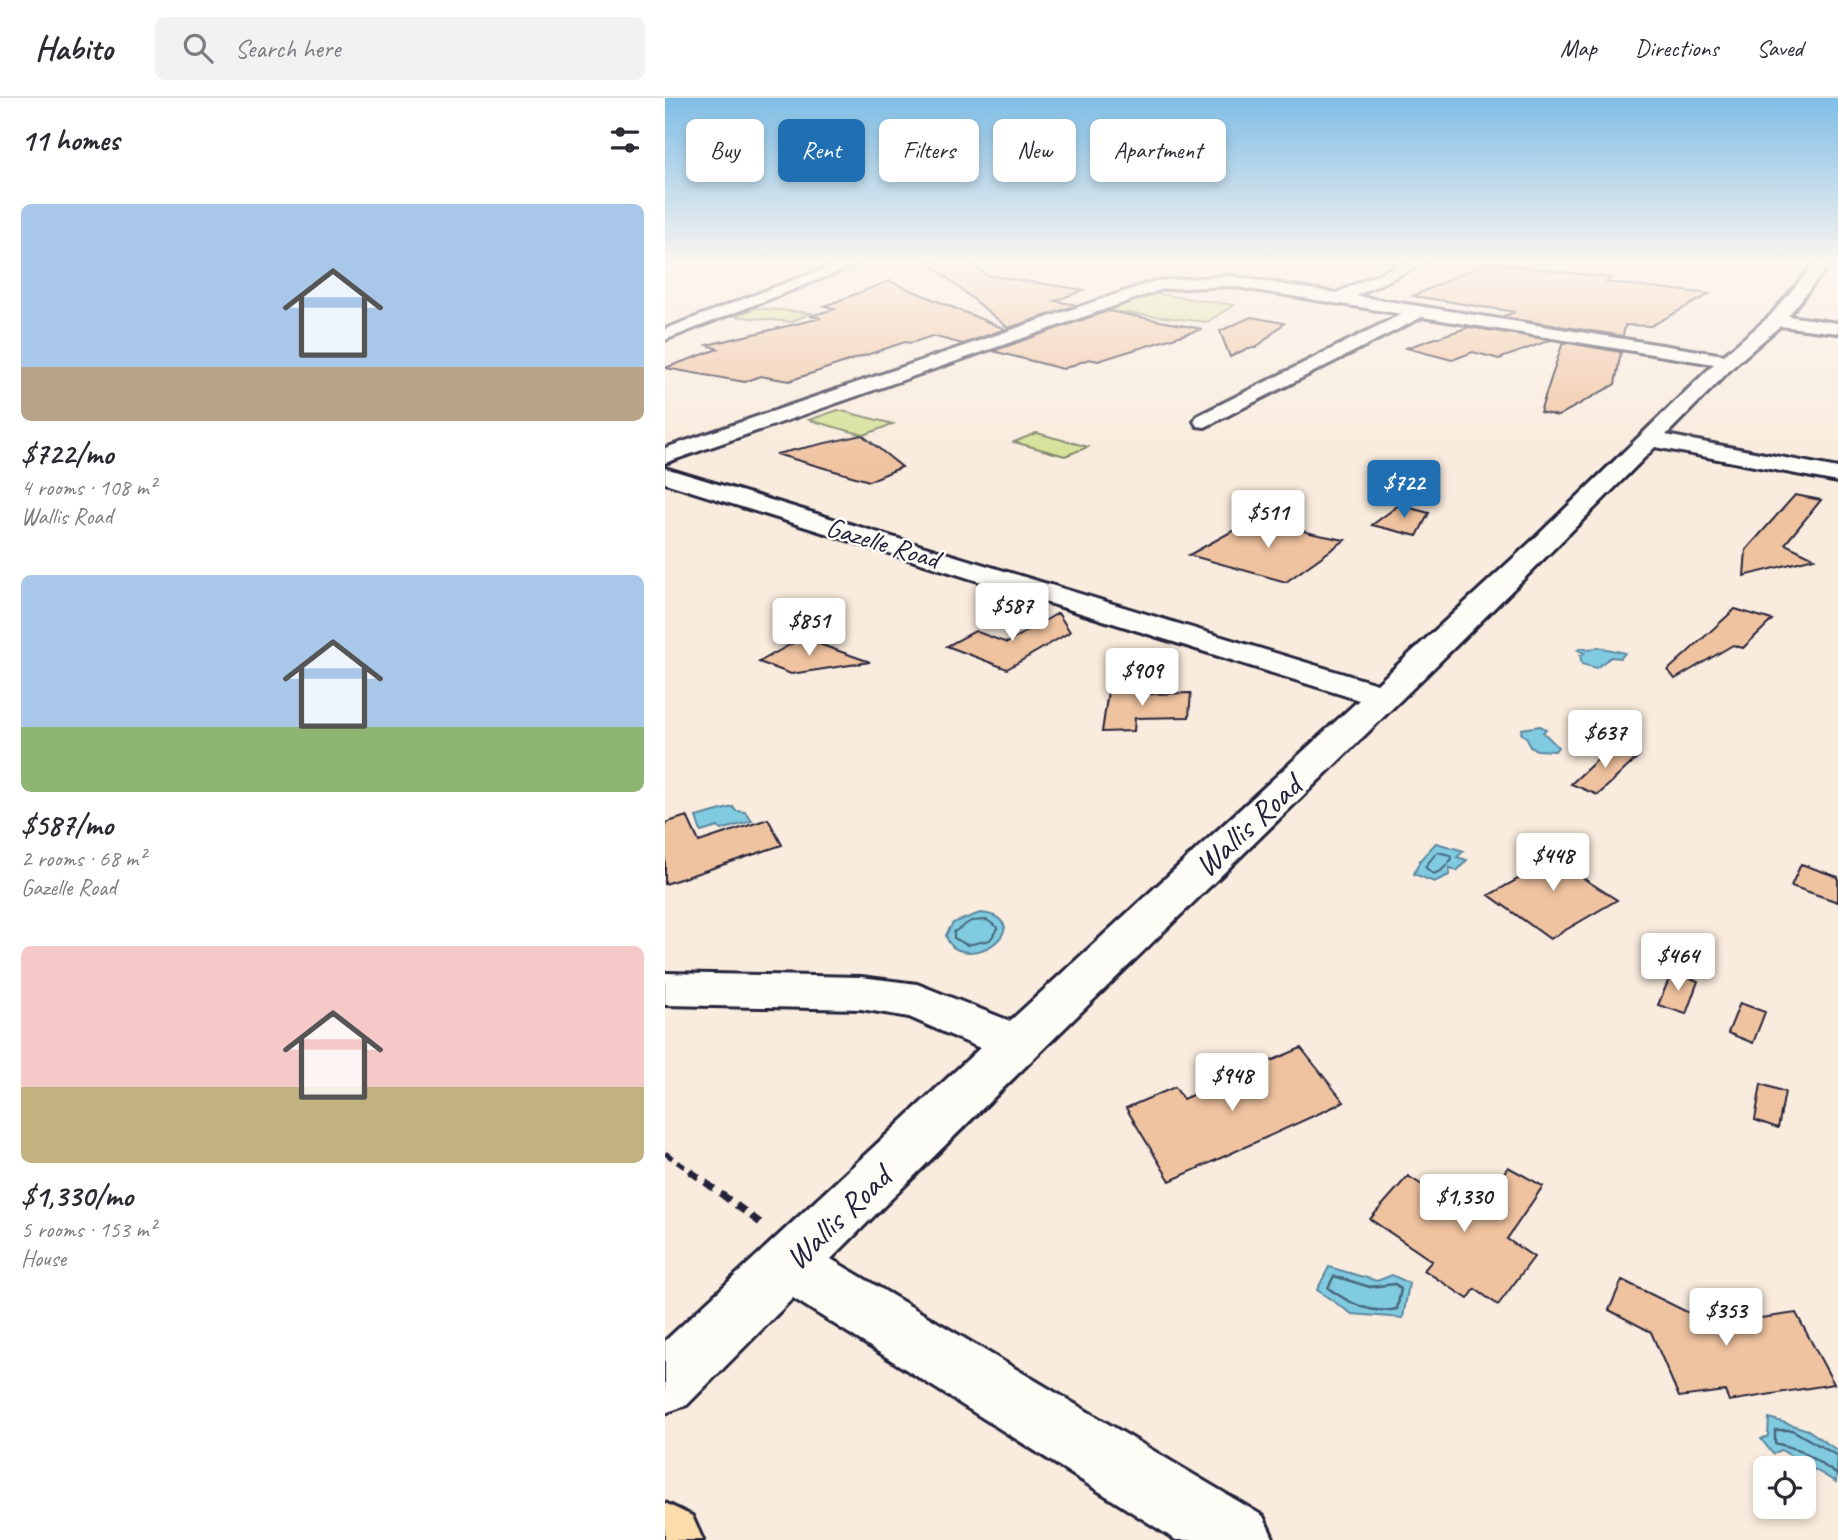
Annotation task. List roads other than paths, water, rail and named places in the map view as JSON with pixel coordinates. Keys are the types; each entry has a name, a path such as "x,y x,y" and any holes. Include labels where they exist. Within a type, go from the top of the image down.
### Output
{"street":[{"path":"665,457 1026,329"},
{"path":"1205,421 1384,329"},
{"path":"1522,329 1728,361"},
{"name":"Wallis Road","path":"665,1383 1016,1044 1543,545 1728,361 1765,329"},
{"path":"1649,439 1838,475"},
{"name":"Gazelle Road","path":"665,475 1382,696"},
{"path":"665,989 861,993 916,1001 1016,1044"},
{"path":"788,1264 1239,1540"}],"water":[{"path":"1598,647 1625,653 1621,658 1611,657 1596,668 1582,664 1580,655 1584,653 1578,650"},
{"path":"1540,726 1546,729 1543,732 1558,747 1555,751 1530,747 1527,738 1521,733 1522,729"},
{"path":"733,807 736,811 745,812 752,821 721,830 718,827 701,832 696,817"},
{"path":"1436,843 1464,851 1457,857 1467,860 1457,871 1449,867 1449,875 1434,882 1414,874 1420,860"},
{"path":"980,913 1001,920 1005,927 1002,936 986,948 966,952 957,950 946,935 953,923"},
{"path":"1329,1267 1377,1281 1392,1275 1409,1283 1403,1318 1352,1314 1317,1290"},
{"path":"1769,1418 1808,1430 1838,1451 1836,1482 1816,1470 1816,1456 1791,1456 1781,1450 1773,1454 1761,1439 1768,1436"}]}
